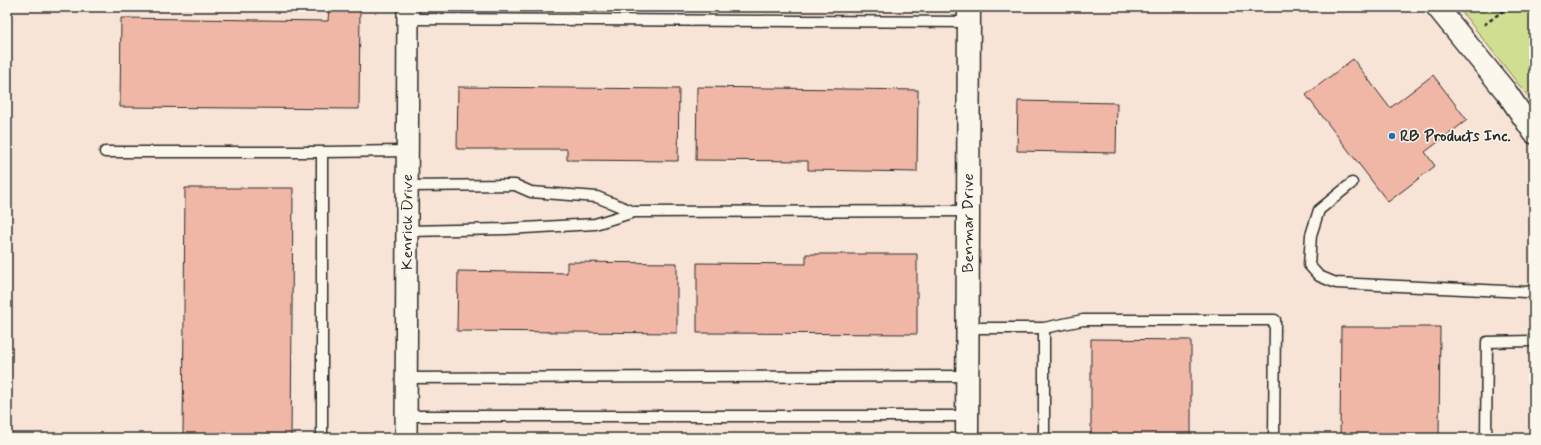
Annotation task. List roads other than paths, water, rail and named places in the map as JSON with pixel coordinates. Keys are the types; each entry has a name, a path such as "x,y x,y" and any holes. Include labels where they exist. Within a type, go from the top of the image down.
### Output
{"street":[{"path":"1437,7 1507,93 1534,133"},
{"name":"Kenrick Drive","path":"406,438 408,13"},
{"name":"Benmar Drive","path":"966,438 968,328 969,15"}],"lane":[{"path":"408,13 969,15"},
{"path":"105,152 408,151"},
{"path":"322,152 322,438"},
{"path":"1352,183 1319,210 1311,235 1309,266 1319,276 1336,283 1526,292 1534,290"},
{"path":"407,186 515,185 531,192 597,197 634,212"},
{"path":"407,231 506,229 596,224 634,212 968,210"},
{"path":"968,328 1044,328 1083,320 1275,320 1274,438"},
{"path":"1044,328 1044,438"},
{"path":"1486,438 1487,342 1534,341"},
{"path":"407,378 967,376"},
{"path":"406,416 967,416"}],"place":[{"name":"RB Products Inc.","path":"1392,136"}]}
